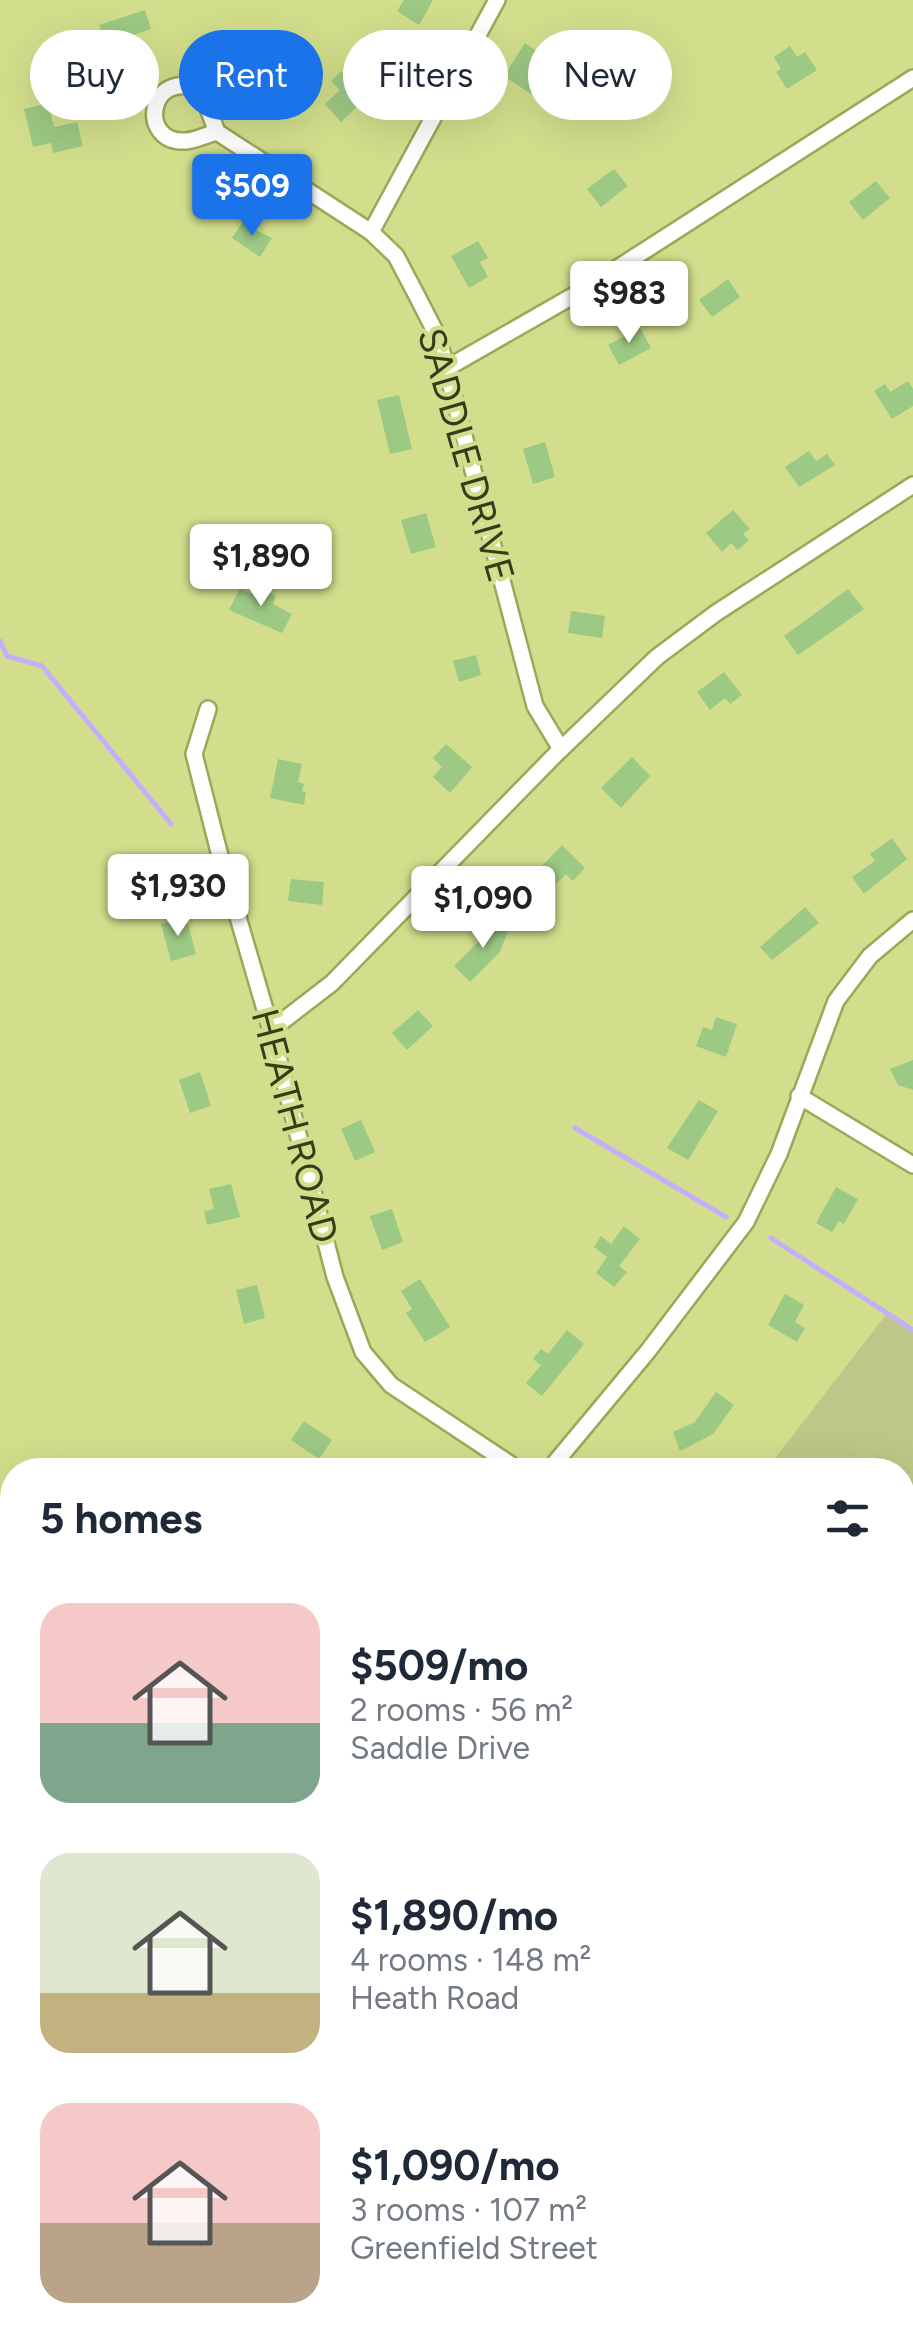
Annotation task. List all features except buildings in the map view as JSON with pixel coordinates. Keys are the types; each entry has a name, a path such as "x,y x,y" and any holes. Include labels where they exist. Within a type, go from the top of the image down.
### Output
{"street":[{"path":"371,232 498,0"},
{"path":"447,368 585,289 913,78"},
{"path":"186,84 201,90 216,132 184,142 168,138 158,130 154,116 157,99 170,87 186,84"},
{"name":"SADDLE DRIVE","path":"216,132 371,232 396,256 438,337 535,706 562,749"},
{"path":"271,1030 332,983 657,657 913,485"},
{"name":"HEATH ROAD","path":"208,709 194,754 335,1278 363,1352 392,1385 501,1458"},
{"path":"559,1458 724,1255 746,1222 780,1154 836,1000 870,956 913,920"},
{"path":"799,1096 913,1165"}],"green space":[{"path":"888,1312 913,1328 913,1458 775,1458"}],"waterway":[{"path":"0,641 7,656 42,666 171,824"},
{"path":"575,1128 726,1217"},
{"path":"771,1238 913,1330"}]}
